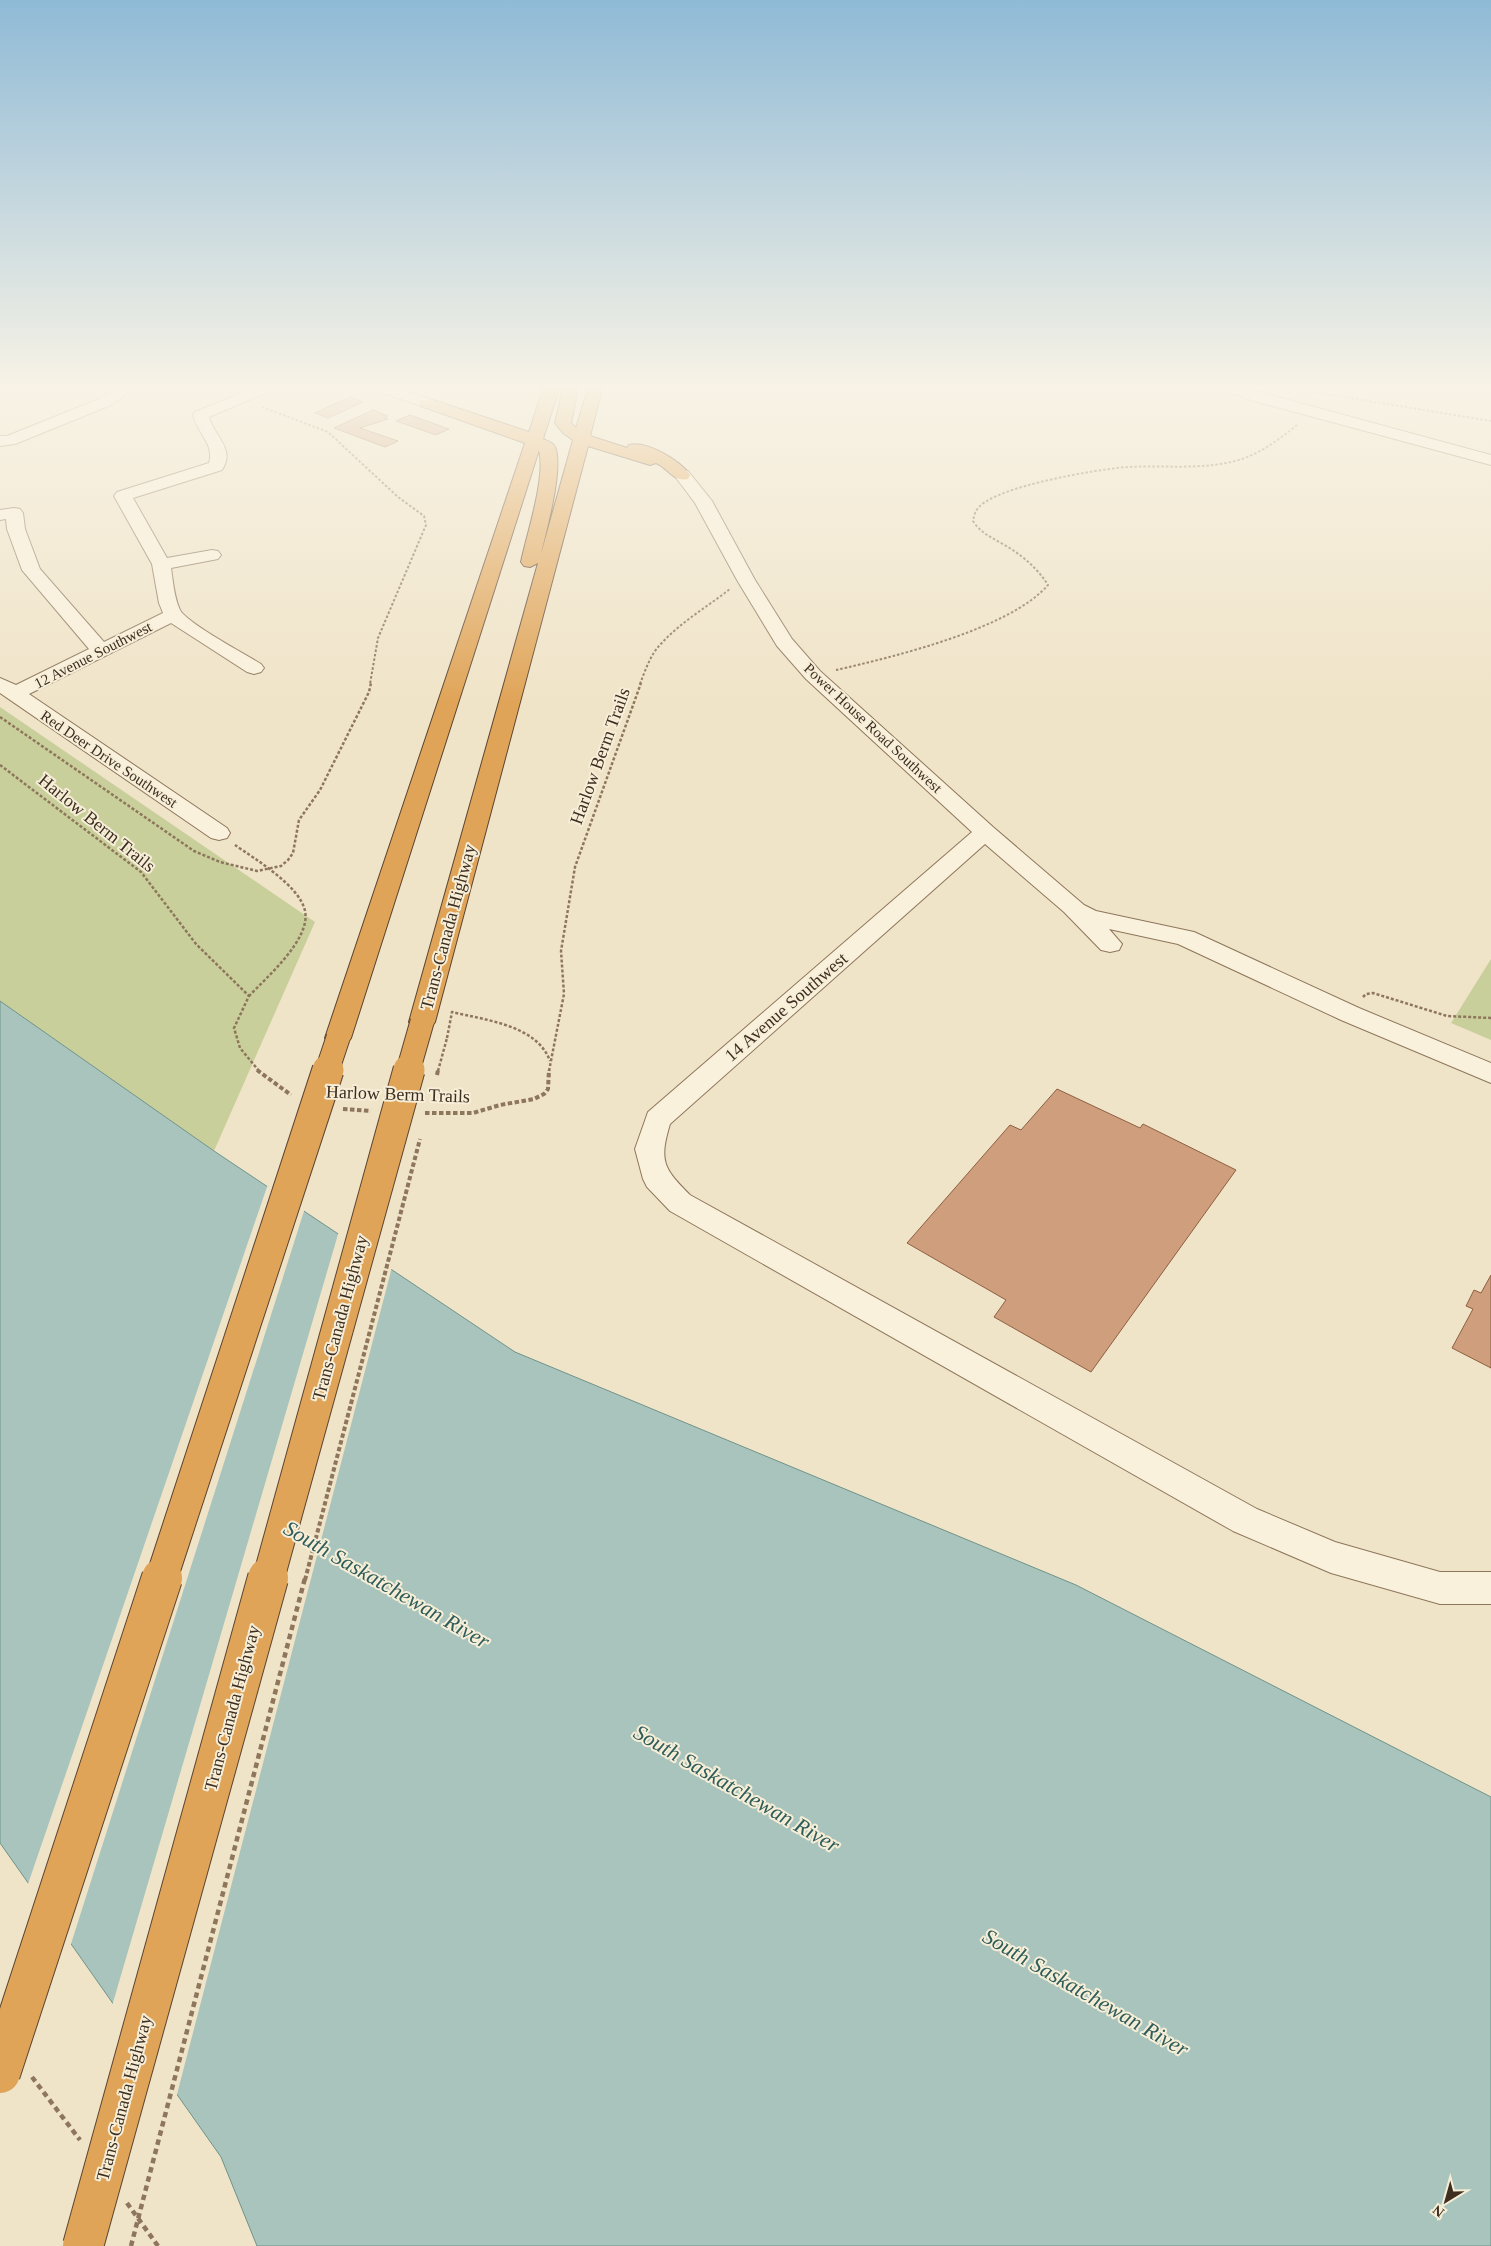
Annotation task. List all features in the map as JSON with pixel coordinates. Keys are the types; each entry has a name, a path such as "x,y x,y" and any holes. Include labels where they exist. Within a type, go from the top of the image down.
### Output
{"highway":[{"path":"0,2073 517,494"},
{"path":"527,634 527,574 544,494"},
{"name":"Trans-Canada Highway","path":"83,2246 434,1030 527,634 566,494"}],"street":[{"path":"130,494 123,496 161,564 168,603 173,615 188,628 254,668"},
{"name":"Power House Road Southwest","path":"697,494 703,501 746,580 784,642 813,675 985,832 1072,907 1110,944"},
{"path":"0,515 14,513 16,529 31,570 102,651"},
{"path":"161,564 212,555"},
{"name":"12 Avenue Southwest","path":"7,689 102,651 173,615"},
{"name":"Red Deer Drive Southwest","path":"7,689 219,833"},
{"name":"14 Avenue Southwest","path":"985,832 658,1119 649,1149 658,1179 680,1203 1245,1520 1331,1557 1440,1588 1491,1588"},
{"path":"1072,907 1089,917 1185,938 1350,1014 1491,1074"}],"path":[{"path":"813,675 930,646 1024,607 1041,595 1048,585 1042,574 1027,560 978,528 973,521 975,512 982,503 1003,494"},
{"name":"Harlow Berm Trails","path":"416,1112 464,1114 534,1099 544,1094 548,1089 550,1061 564,994 560,951 575,867 647,666 659,646 680,627 724,593 746,580"},
{"name":"Harlow Berm Trails","path":"0,765 141,872 196,944 249,996"},
{"path":"219,833 286,884 299,899 306,912 297,941 249,996 234,1026 240,1050 255,1068 296,1098"},
{"path":"1350,1014 1366,994 1373,993 1447,1016 1491,1018"},
{"path":"436,1076 434,1030 452,1012 500,1025 535,1040 545,1048 550,1061"},
{"path":"426,1115 429,1105"},
{"name":"Harlow Berm Trails","path":"336,1108 377,1111"},
{"path":"131,2246 421,1134"}],"green space":[{"path":"0,707 315,922 214,1151 0,1001"},
{"path":"1491,959 1491,1040 1451,1023"}],"water":[{"name":"South Saskatchewan River","path":"0,1001 214,1151 515,1352 1076,1585 1491,1797 1491,2246 257,2246 221,2157 0,1843"}],"pier":[{"path":"268,1184 305,1208 70,1947 27,1887"},
{"path":"339,1231 392,1267 176,2098 112,2006"}],"building":[{"path":"1057,1089 1140,1128 1143,1124 1236,1170 1091,1372 994,1317 1006,1300 907,1243 1010,1125 1021,1130"},
{"path":"1491,1275 1491,1368 1452,1348 1473,1309 1466,1306 1474,1290 1481,1293"}]}
